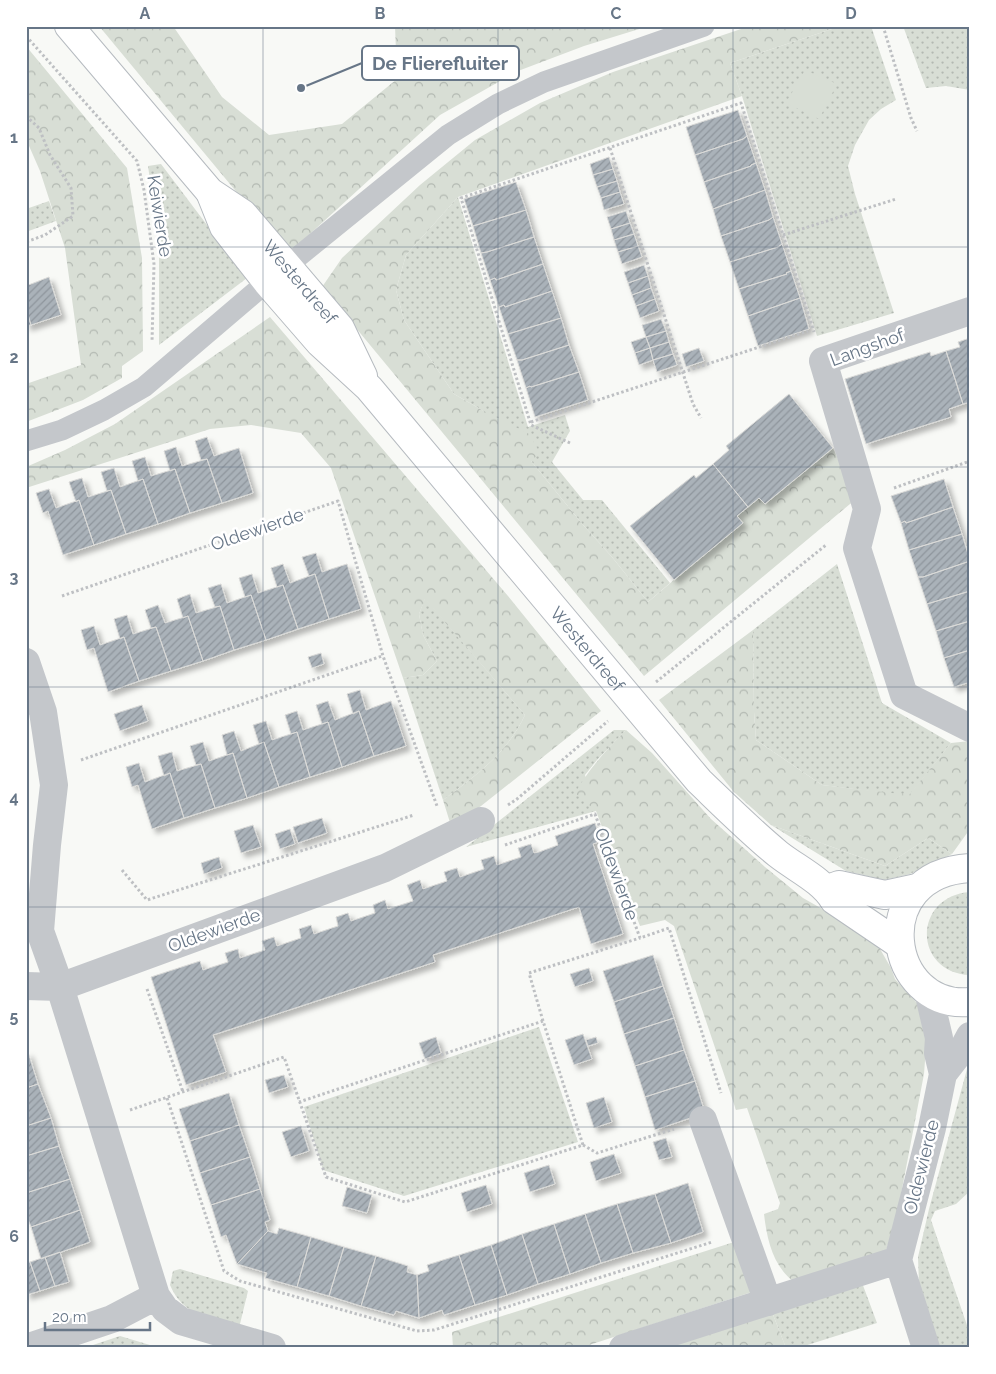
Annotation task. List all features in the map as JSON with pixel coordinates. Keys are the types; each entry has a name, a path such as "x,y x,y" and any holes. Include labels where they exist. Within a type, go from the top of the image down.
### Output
{"main road":[{"name":"Westerdreef","path":"69,26 210,192 243,214 277,274 340,328 369,388 699,781 748,830 792,866 828,889 834,900 899,944"},
{"path":"964,864 933,876 917,888 906,905 900,924 899,944 904,962 914,978 928,991 945,1000 970,1002"},
{"path":"828,889 839,885 885,895 917,888"}],"street":[{"name":"Langshof","path":"867,509 823,361 970,311"},
{"path":"867,509 857,548 904,695 970,728"},
{"path":"26,662 43,712 54,785 46,845 40,931 60,987 156,1296 164,1309 181,1320 272,1348"},
{"name":"Oldewierde","path":"26,986 60,987 385,868 481,821"},
{"name":"Oldewierde","path":"898,1260 932,1128 943,1074 938,1053 939,1038 928,991"},
{"name":"Oldewierde","path":"943,1074 970,1036"},
{"path":"715,1116 743,1232 768,1302"},
{"path":"623,1348 898,1260 926,1348"},
{"path":"26,1348 112,1319 156,1296"}],"lane":[{"path":"26,441 71,426 144,387 277,274 448,135 498,104 544,82 704,26"}],"path":[{"path":"883,26 911,118 917,131"},
{"name":"Keiwierde","path":"26,36 137,161 144,190 154,264 152,343"},
{"path":"570,443 532,425 461,198 741,103 823,361"},
{"path":"26,116 39,128 50,155 71,188 73,216 45,235 26,242"},
{"path":"610,148 682,372 693,404 701,418"},
{"path":"783,235 896,199"},
{"path":"531,422 813,329"},
{"path":"867,509 888,490 970,461"},
{"name":"Oldewierde","path":"62,596 338,501 383,656"},
{"path":"652,685 830,541"},
{"path":"52,770 383,656 450,837"},
{"path":"481,821 517,799 613,716"},
{"path":"122,870 147,900 419,814"},
{"name":"Oldewierde","path":"496,848 595,814 640,938 669,928 715,1116"},
{"path":"640,938 529,973 583,1145 597,1153 715,1116"},
{"path":"137,958 183,1092"},
{"path":"299,1102 543,1021"},
{"path":"101,1119 284,1057 326,1178 405,1202 583,1145"},
{"path":"167,1098 224,1271 240,1281 417,1331 434,1330 743,1232"}],"green space":[{"path":"99,26 173,26 222,97 269,135 342,124 397,79 395,26 649,26 584,46 518,71 440,115 288,254"},
{"path":"750,26 841,26 730,63 742,96 458,197 406,255 396,290 404,320 454,394 529,434 540,453 531,461 648,602 742,522 737,516 759,498 765,504 833,448 856,499 644,676 322,287 342,258 420,185 475,140 540,103 613,72"},
{"path":"841,26 871,26 896,100 881,109 869,120 855,145 848,166 855,194 894,313 817,336 730,63"},
{"path":"903,26 970,26 970,90 946,86 926,88"},
{"path":"26,46 127,168 142,258 143,351 122,366 122,378 83,400 26,422 26,384 81,365 65,248 40,171 26,139"},
{"path":"805,70 837,84 819,119 786,103"},
{"path":"161,164 247,278 159,345 159,242 148,166"},
{"path":"458,197 528,427 565,415 570,431 552,462 583,500 602,500 670,583 648,602 531,461 482,410 454,394 404,320 396,290 406,255"},
{"path":"49,201 56,221 26,232 26,209"},
{"path":"270,317 508,596 601,711 452,829 443,800 490,763 518,729 525,715 425,599 419,614 423,635 437,661 423,675 403,678 331,468 301,433 251,425 210,429 26,488 26,467 65,450 115,424"},
{"path":"837,564 882,703 951,743 909,796 822,785 756,740 753,630"},
{"path":"425,598 525,715 518,729 490,763 443,800 403,678 423,675 437,661 423,635 419,614"},
{"path":"753,630 756,740 822,785 909,795 951,743 970,741 970,829 952,854 928,838 885,866 771,825 734,792 659,700"},
{"path":"614,730 626,730 585,775 596,811 466,847"},
{"path":"626,730 652,753 711,819 765,867 803,898 863,932 876,942 895,979 918,1004 925,1015 926,1047 924,1074 897,1215 885,1254 794,1282 781,1268 772,1252 764,1214 778,1209 780,1203 747,1108 736,1110 674,926 665,920 640,926 596,811 575,793 598,760"},
{"path":"771,825 885,866 928,838 952,854 910,874 884,880 846,871"},
{"path":"970,892 970,975 951,971 938,961 929,948 927,934 930,919 938,906 951,897"},
{"path":"539,1027 578,1142 404,1196 323,1170 304,1107"},
{"path":"970,1058 970,1191 956,1204 935,1211 931,1220 970,1334 970,1348 939,1348 919,1284 918,1257"},
{"path":"734,1242 752,1292 580,1348 453,1348 452,1332"},
{"path":"180,1269 244,1288 248,1291 239,1328 208,1319 182,1304 170,1285 173,1271"},
{"path":"861,1280 877,1323 798,1348 786,1348 772,1312"},
{"path":"772,1312 786,1348 665,1348"},
{"path":"120,1336 160,1348 84,1348"}],"building":[{"path":"738,110 747,136 695,155 686,127"},
{"path":"747,136 756,163 704,182 695,155"},
{"path":"609,157 613,169 593,175 590,164"},
{"path":"756,163 765,190 713,209 704,182"},
{"path":"613,169 617,181 597,187 593,175"},
{"path":"617,181 620,192 601,198 597,187"},
{"path":"516,182 526,210 473,226 464,199"},
{"path":"765,190 773,217 721,236 713,209"},
{"path":"620,192 624,204 604,210 601,198"},
{"path":"526,210 534,237 481,253 473,226"},
{"path":"626,211 630,223 611,229 607,217"},
{"path":"773,217 782,244 778,247 730,262 721,236"},
{"path":"630,223 634,234 614,240 611,229"},
{"path":"634,234 638,246 618,252 614,240"},
{"path":"534,237 543,264 496,280 495,278 490,280 481,253"},
{"path":"782,244 791,271 787,274 739,289 730,262 778,247"},
{"path":"638,246 642,257 622,264 618,252"},
{"path":"543,264 552,291 505,307 504,305 499,307 490,280 495,278 496,280"},
{"path":"644,265 648,276 628,283 624,272"},
{"path":"791,271 800,298 748,316 739,289 787,274"},
{"path":"648,276 651,288 632,295 628,283"},
{"path":"49,277 61,315 31,325 26,309 26,286"},
{"path":"651,288 655,299 636,306 632,295"},
{"path":"552,291 561,318 508,334 499,307 504,305 505,307"},
{"path":"800,298 809,329 758,346 748,316"},
{"path":"655,299 659,311 640,318 636,306"},
{"path":"26,309 31,325 26,326"},
{"path":"561,318 569,345 517,360 508,334"},
{"path":"661,319 666,331 646,337 642,325"},
{"path":"666,331 669,342 650,348 646,337"},
{"path":"646,337 650,348 635,353 631,342"},
{"path":"970,338 970,402 963,404 946,351 960,347 958,342"},
{"path":"669,342 673,354 653,360 650,348"},
{"path":"569,345 579,372 526,388 517,360"},
{"path":"650,348 653,360 639,365 635,353"},
{"path":"699,348 704,361 686,367 682,354"},
{"path":"946,351 963,404 949,409 951,417 866,444 845,379 930,352 931,356"},
{"path":"673,354 677,365 657,372 653,360"},
{"path":"579,372 588,400 535,417 526,388"},
{"path":"789,394 833,448 765,504 759,498 748,507 713,464 729,450 726,446"},
{"path":"207,437 214,456 239,448 253,493 222,503 207,459 201,460 195,441"},
{"path":"176,447 182,466 207,459 222,503 190,513 175,469 170,471 164,451"},
{"path":"145,457 151,476 175,469 190,513 158,524 143,479 138,481 132,461"},
{"path":"713,464 748,507 737,516 743,523 674,580 630,526 694,475 696,478"},
{"path":"114,468 120,487 143,479 158,524 126,534 111,490 107,491 101,472"},
{"path":"82,478 88,497 111,490 126,534 94,545 79,500 76,502 69,482"},
{"path":"944,479 953,507 901,523 891,496"},
{"path":"49,489 56,508 79,500 94,545 63,555 48,511 43,513 36,493"},
{"path":"953,507 962,534 909,550 901,523"},
{"path":"962,534 970,561 918,577 909,550"},
{"path":"316,553 322,572 347,564 361,609 329,619 315,574 309,576 302,557"},
{"path":"970,561 970,591 927,604 918,577"},
{"path":"283,564 290,583 315,574 329,619 298,629 283,585 277,587 271,568"},
{"path":"252,574 258,593 283,585 298,629 266,640 251,595 245,597 239,578"},
{"path":"221,584 227,603 251,595 266,640 234,650 220,606 215,607 208,588"},
{"path":"970,591 970,621 936,631 927,604"},
{"path":"190,594 196,613 220,606 234,650 203,661 188,616 183,618 177,599"},
{"path":"158,605 165,623 188,616 203,661 171,671 156,627 151,628 145,610"},
{"path":"127,615 133,634 156,627 171,671 139,681 124,637 120,639 114,619"},
{"path":"970,621 970,650 944,658 936,631"},
{"path":"94,626 100,645 124,637 139,681 108,692 94,648 87,650 81,630"},
{"path":"970,650 970,682 954,687 944,658"},
{"path":"321,653 324,664 312,668 308,657"},
{"path":"360,690 366,710 391,701 406,746 374,756 359,711 353,714 347,694"},
{"path":"328,701 335,720 359,711 374,756 342,767 328,722 322,724 316,705"},
{"path":"142,705 148,721 120,731 114,714"},
{"path":"297,711 303,730 328,722 342,767 310,777 297,732 291,734 285,715"},
{"path":"266,721 272,740 297,732 310,777 279,787 264,742 259,744 253,725"},
{"path":"234,731 241,751 264,742 279,787 247,798 233,753 227,755 222,735"},
{"path":"203,742 209,761 233,753 247,798 215,808 201,764 196,765 190,746"},
{"path":"172,752 177,771 201,764 215,808 184,818 170,773 164,776 158,756"},
{"path":"139,763 145,782 170,773 184,818 152,829 138,785 132,787 126,767"},
{"path":"322,818 327,833 298,843 293,827"},
{"path":"595,823 601,841 593,844 623,934 591,944 579,907 433,955 435,962 213,1035 226,1072 186,1085 151,977 200,961 203,970 228,962 225,953 238,949 240,958 265,950 262,941 274,937 277,946 301,938 299,929 311,925 314,934 338,926 336,917 348,913 351,921 375,913 373,905 385,900 388,909 413,901 407,885 420,880 423,889 447,881 444,872 457,868 460,877 484,869 481,860 494,856 497,865 521,857 518,848 531,844 534,853 539,852 558,845 555,836"},
{"path":"253,825 261,847 241,853 234,831"},
{"path":"290,829 295,844 280,849 275,834"},
{"path":"219,857 222,868 204,874 201,863"},
{"path":"653,955 663,986 614,1002 603,971"},
{"path":"589,968 593,981 575,987 570,974"},
{"path":"663,986 674,1018 624,1034 614,1002"},
{"path":"674,1018 684,1050 635,1066 624,1034"},
{"path":"583,1034 592,1059 574,1065 565,1040"},
{"path":"436,1037 441,1053 425,1059 419,1043"},
{"path":"596,1037 598,1043 588,1046 586,1040"},
{"path":"684,1050 695,1081 645,1097 635,1066"},
{"path":"28,1052 38,1084 26,1088 26,1053"},
{"path":"284,1075 288,1087 269,1093 265,1080"},
{"path":"695,1081 705,1113 655,1130 645,1097"},
{"path":"38,1084 51,1118 26,1126 26,1088"},
{"path":"229,1093 239,1125 190,1141 179,1109"},
{"path":"604,1097 612,1122 594,1128 586,1103"},
{"path":"51,1118 59,1146 26,1156 26,1126"},
{"path":"239,1125 250,1157 200,1173 190,1141"},
{"path":"301,1126 309,1151 291,1157 282,1132"},
{"path":"666,1138 672,1157 659,1160 653,1142"},
{"path":"59,1146 70,1179 26,1193 26,1156"},
{"path":"614,1154 621,1173 596,1181 590,1162"},
{"path":"250,1157 260,1189 211,1205 200,1173"},
{"path":"549,1165 555,1184 530,1192 524,1173"},
{"path":"70,1179 80,1210 31,1227 26,1214 26,1193"},
{"path":"688,1183 703,1232 671,1243 655,1194"},
{"path":"486,1185 492,1204 467,1212 461,1193"},
{"path":"347,1187 372,1195 367,1213 342,1206"},
{"path":"260,1189 270,1220 265,1222 268,1231 237,1264 226,1235 221,1237 211,1205"},
{"path":"655,1194 671,1243 633,1253 617,1204"},
{"path":"617,1204 633,1253 601,1263 585,1214"},
{"path":"80,1210 90,1242 41,1259 31,1227"},
{"path":"585,1214 601,1263 570,1274 554,1224"},
{"path":"554,1224 570,1274 538,1284 522,1234"},
{"path":"279,1228 311,1237 297,1287 265,1278 267,1273 237,1264 268,1231 277,1234"},
{"path":"522,1234 538,1284 507,1295 491,1245"},
{"path":"311,1237 344,1247 329,1296 297,1287"},
{"path":"491,1245 507,1295 475,1305 459,1255"},
{"path":"344,1247 376,1256 361,1306 329,1296"},
{"path":"60,1252 69,1282 55,1286 45,1257"},
{"path":"459,1255 475,1305 444,1315 442,1310 419,1318 417,1275 429,1271 427,1265"},
{"path":"376,1256 408,1266 407,1272 417,1275 419,1318 396,1311 394,1315 361,1306"},
{"path":"45,1257 55,1286 40,1291 30,1262"},
{"path":"30,1262 40,1291 26,1295 26,1263"}],"place":[{"name":"De Flierefluiter","path":"301,88"}]}
